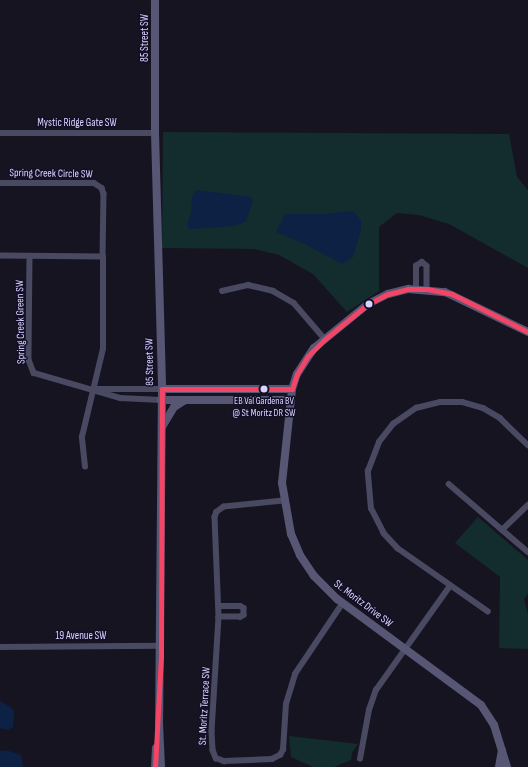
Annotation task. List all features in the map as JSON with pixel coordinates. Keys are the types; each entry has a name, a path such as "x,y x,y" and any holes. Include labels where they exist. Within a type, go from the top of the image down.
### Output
{"street":[{"name":"85 Street SW","path":"155,0 155,133 162,389 161,646 159,723 155,767"},
{"name":"Mystic Ridge Gate SW","path":"0,133 155,133"},
{"name":"Spring Creek Circle SW","path":"0,183 99,185 104,194 102,348 82,437 85,467"},
{"path":"0,256 103,257"},
{"name":"Spring Creek Green SW","path":"30,256 29,360 31,369 38,375 94,389 120,398 161,400"},
{"path":"416,289 416,266 422,262 427,266 427,289"},
{"path":"222,292 248,285 273,290 294,303 325,339"},
{"name":"St. Moritz Drive SW","path":"507,767 494,724 481,705 405,648 342,604 321,584 300,555 288,524 283,501 282,483 290,400 297,374 308,356 325,339 378,298 399,291 427,289 459,297 528,332"},
{"name":"Spring Creek Green SW","path":"94,389 162,389"},
{"path":"162,389 292,389"},
{"path":"161,400 290,400"},
{"path":"161,430 174,407 186,400"},
{"path":"488,612 398,548 384,534 375,520 367,486 370,463 379,442 393,424 405,414 428,404 450,401 472,404 493,413 528,445"},
{"path":"449,484 528,552"},
{"name":"St. Moritz Terrace SW","path":"283,501 224,507 217,512 214,519 219,606 212,731 214,754 224,761 272,759 280,755 284,750 285,712 295,674 342,604"},
{"path":"502,530 528,504"},
{"path":"360,759 376,690 450,586"},
{"path":"219,606 240,606 244,608 244,615 241,617 219,617"},
{"name":"19 Avenue SW","path":"0,647 161,646"},
{"name":"85 Street SW","path":"159,723 161,767"},
{"name":"St. Moritz Drive SW","path":"499,767 502,750"}],"green space":[{"path":"163,132 509,134 517,177 528,190 528,268 449,224 419,215 397,213 379,227 379,291 347,312 313,274 279,255 254,249 162,248"},
{"path":"478,517 528,560 528,594 524,599 528,614 528,649 499,648 500,577 455,543"},
{"path":"289,736 358,744 352,753 351,760 334,767 313,767 291,757"}],"water":[{"path":"197,190 251,197 253,201 246,221 235,226 189,229 187,225 191,213 192,196"},
{"path":"353,211 361,220 361,230 353,257 342,264 305,244 276,232 285,214 323,214"},
{"path":"0,701 11,707 14,712 13,727 8,730 0,728"},
{"path":"6,750 21,755 23,767 0,767 0,751"}],"transit line":[{"path":"155,767 161,657 162,389 292,389 297,374 308,356 325,339 368,304 388,294 408,289 427,289 452,294 528,332"}],"place":[{"name":"EB Val Gardena BV @ St Moritz DR SW","path":"264,389"}]}
